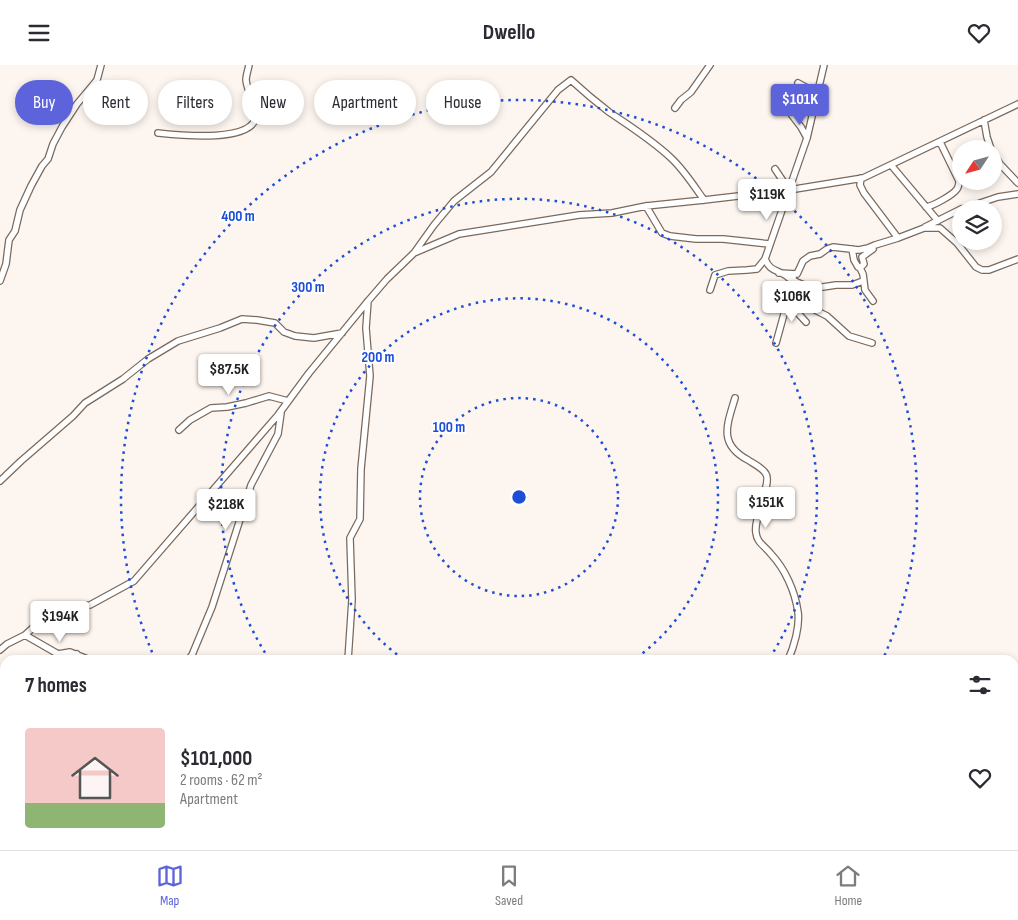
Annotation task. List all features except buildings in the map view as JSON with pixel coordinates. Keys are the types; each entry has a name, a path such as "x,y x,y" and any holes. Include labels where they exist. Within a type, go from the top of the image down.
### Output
{"street":[{"path":"0,281 6,264 9,240 15,231 20,210 42,166 48,159 62,127 77,104 97,80 101,65"},
{"path":"158,133 210,135 229,134 245,130 253,124 256,115 246,80 249,65"},
{"path":"675,108 681,100 692,92 710,65"},
{"path":"710,290 715,275 728,271 757,269 765,259 807,138 824,65"},
{"path":"0,650 6,644 25,635 37,624 43,622 60,606 90,605 134,581 281,411 368,301 387,279 414,253 454,201 491,172 558,90 571,80 609,112 654,143 673,159 704,200"},
{"path":"798,83 809,89 819,89"},
{"path":"782,96 788,110 807,138"},
{"path":"414,253 459,234 579,215 612,213 646,206 789,190 861,178 1018,103"},
{"path":"984,120 988,140"},
{"path":"926,207 932,207 954,193 959,187 959,181 940,141"},
{"path":"890,165 938,221"},
{"path":"1002,166 1018,183"},
{"path":"774,169 789,190"},
{"path":"861,178 860,185 864,193 898,238"},
{"path":"989,200 1018,194"},
{"path":"646,206 662,233 670,236 770,244"},
{"path":"806,322 795,310 792,280 793,275 797,274 803,261 810,256 820,254 826,249 833,247 859,250 868,249 924,228 952,214"},
{"path":"924,228 940,228 957,243 976,267 982,270 989,270 1018,259"},
{"path":"860,268 864,264 862,257 874,249 875,245"},
{"path":"852,249 854,260 863,275 865,290 873,301"},
{"path":"765,259 768,266 806,287 852,285 863,281"},
{"path":"780,273 797,274"},
{"path":"776,343 784,314 793,296"},
{"path":"793,296 797,301 827,317 849,336 872,343"},
{"path":"348,655 352,600 350,538 360,519 361,469 370,376 366,328 368,301"},
{"path":"0,481 85,403 123,379 148,359 178,341 220,329 242,319 276,323 284,332 295,336 314,338 342,333"},
{"path":"179,431 190,420 210,408 246,403 269,395 288,401"},
{"path":"735,398 727,429 727,438 741,457 766,473 768,479 755,532 760,544 770,552 783,569 793,591 798,613 796,636 790,655"},
{"path":"192,655 212,607 251,485 278,434 281,411"},
{"path":"25,635 58,654 70,651 77,654"}]}
